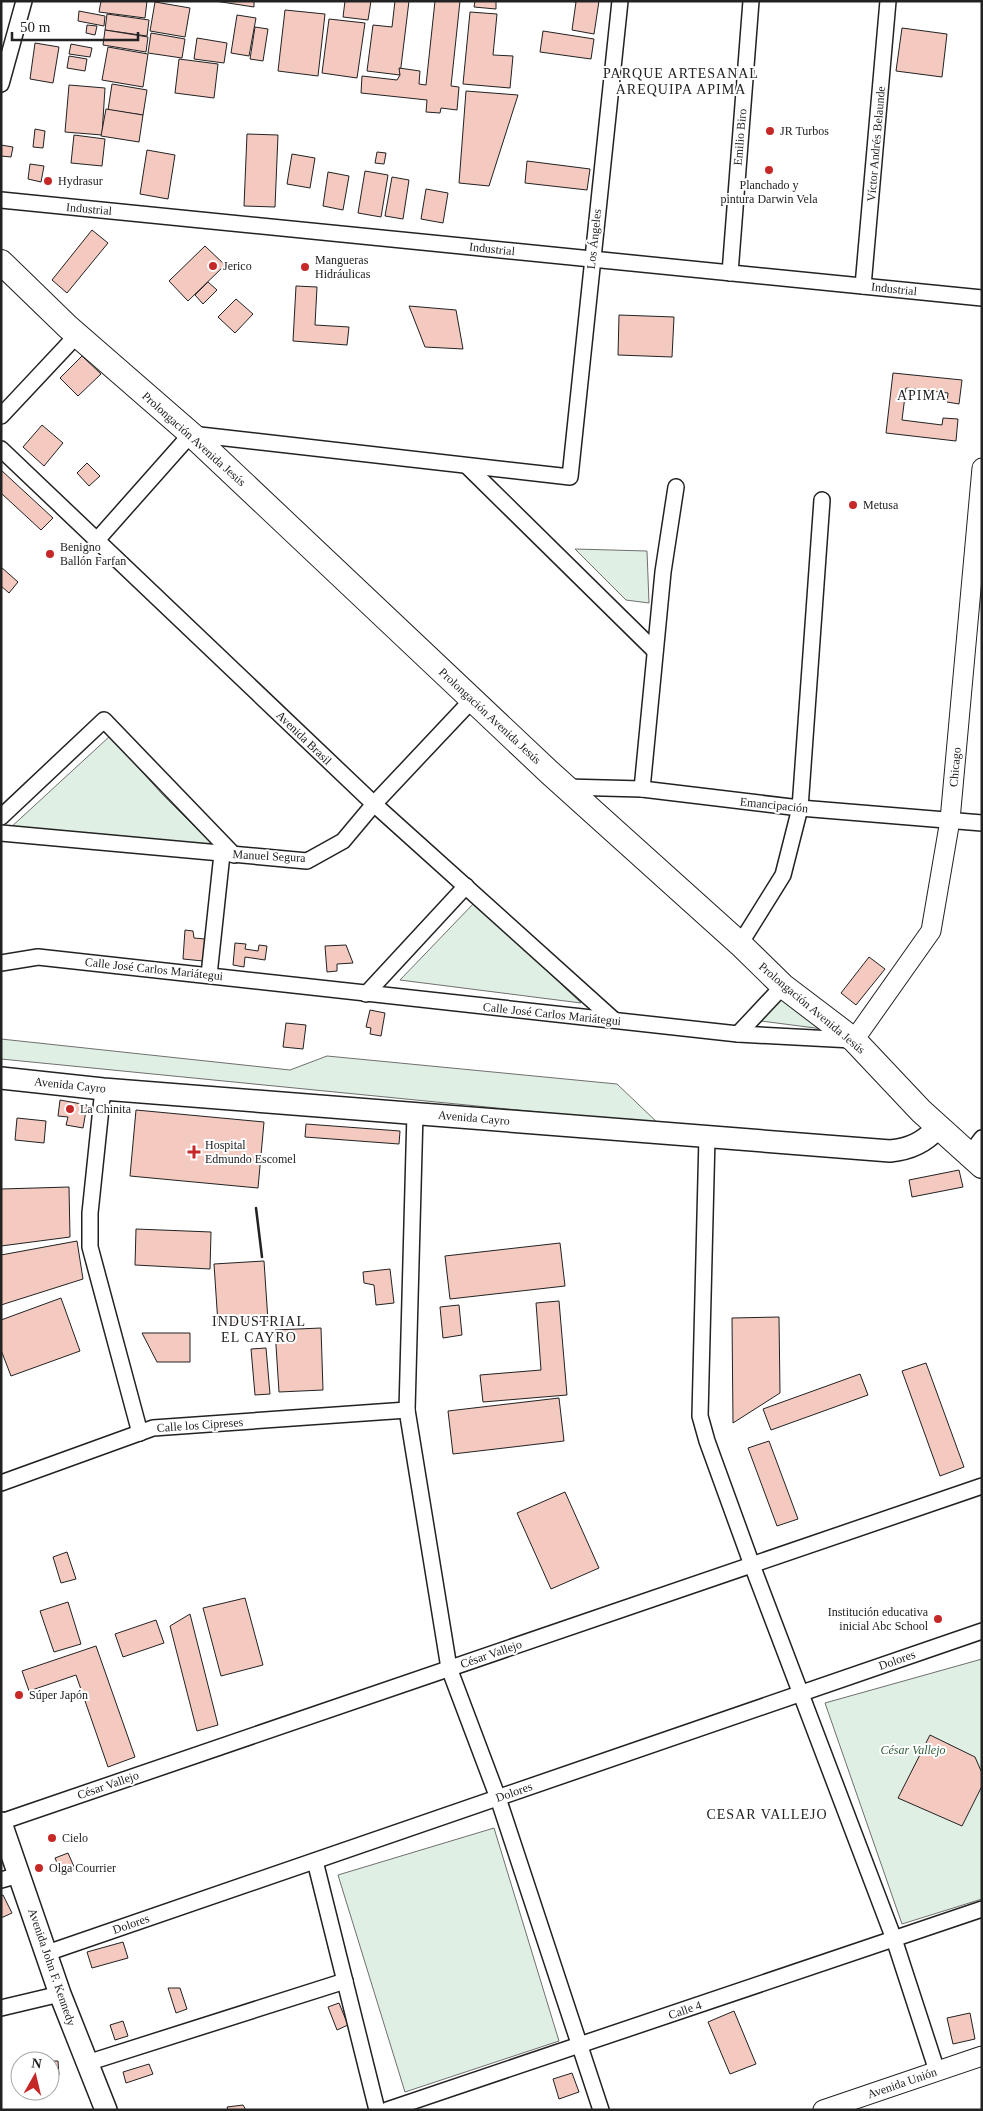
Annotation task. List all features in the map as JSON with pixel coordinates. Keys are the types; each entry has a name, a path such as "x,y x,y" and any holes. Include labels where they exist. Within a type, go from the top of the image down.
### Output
{"main road":[{"name":"Prolongación Avenida Jesús","path":"1,262 77,335 191,434 472,700 740,944 782,986 854,1040 939,1128 978,1153"},
{"name":"Avenida Cayro","path":"1,1078 103,1089 890,1151 904,1150 918,1145 939,1128"},
{"name":"Avenida John F. Kennedy","path":"1,1822 10,1878 47,1953 60,1994 106,2110"}],"street":[{"path":"2,81 24,1"},
{"name":"Los Ángeles","path":"467,466 570,477 620,1"},
{"name":"Emilio Biro","path":"730,273 751,1"},
{"name":"Víctor Andrés Belaunde","path":"863,286 888,1"},
{"name":"Industrial","path":"1,200 982,298"},
{"path":"1,416 77,335"},
{"path":"97,540 191,434 467,466 655,651"},
{"name":"Avenida Brasil","path":"1,449 374,804 614,1020"},
{"name":"Chicago","path":"854,1040 931,931 950,820 982,468"},
{"path":"642,789 662,572 676,487"},
{"path":"740,944 782,875 800,808 822,500"},
{"name":"Manuel Segura","path":"1,833 307,860 343,841 374,804 472,700"},
{"path":"1,817 104,720 228,854 209,975"},
{"name":"Emancipación","path":"566,787 642,789 800,808 982,824"},
{"path":"366,994 466,886"},
{"name":"Calle José Carlos Mariátegui","path":"1,963 38,957 738,1034 854,1040"},
{"path":"738,1034 782,986"},
{"path":"103,1089 90,1213 90,1246 140,1432"},
{"path":"415,1113 407,1410 449,1668 498,1798 601,2110"},
{"path":"707,1137 700,1416 707,1441 752,1564 894,1938 936,2071"},
{"name":"Calle los Cipreses","path":"1,1483 153,1428 407,1410"},
{"name":"César Vallejo","path":"1,1822 982,1486"},
{"name":"Dolores","path":"47,1953 982,1631"},
{"path":"315,1861 377,2110"},
{"name":"Calle 4","path":"387,2110 982,1909"},
{"path":"87,2063 345,1981"},
{"path":"1,2008 60,1994"},
{"name":"Avenida Unión","path":"823,2110 982,2056"}],"green space":[{"path":"575,549 647,551 649,603 626,600"},
{"path":"110,736 162,794 213,845 9,829"},
{"path":"475,902 581,1003 400,980"},
{"path":"779,992 823,1029 761,1021"},
{"path":"1,1039 290,1070 327,1056 617,1084 659,1124 1,1059"},
{"name":"César Vallejo","path":"982,1659 982,1899 902,1924 825,1703"},
{"path":"494,1828 559,2041 405,2092 338,1875"}],"building":[{"path":"101,1 147,1 145,18 99,12"},
{"path":"215,1 254,1 254,7"},
{"path":"345,1 371,1 368,20 343,17"},
{"path":"395,1 409,1 400,75 367,71 373,25 392,27"},
{"path":"435,1 460,1 451,86 459,87 457,110 441,108 440,113 426,112 427,100 361,93 362,76 397,80 400,75 399,68 420,71 419,84 426,85"},
{"path":"475,1 496,1 496,9 474,7"},
{"path":"568,1 599,1 594,34 572,30 576,2"},
{"path":"155,2 190,8 185,37 150,31"},
{"path":"285,10 325,14 318,76 278,71"},
{"path":"79,11 105,16 104,26 78,21"},
{"path":"470,12 497,14 493,55 513,56 510,88 463,84"},
{"path":"107,14 149,20 147,36 105,30"},
{"path":"237,15 256,18 249,56 231,53"},
{"path":"329,19 365,23 357,78 322,73"},
{"path":"87,25 97,26 95,35 86,33"},
{"path":"255,27 268,29 263,61 250,59"},
{"path":"902,28 947,34 942,77 896,71"},
{"path":"105,30 148,37 146,52 103,45"},
{"path":"543,31 594,39 591,59 540,52"},
{"path":"151,33 185,39 182,58 148,53"},
{"path":"197,38 227,43 224,63 194,59"},
{"path":"35,43 59,47 53,83 30,79"},
{"path":"71,44 92,48 90,57 69,54"},
{"path":"108,47 148,54 143,87 102,80"},
{"path":"69,56 87,59 85,71 67,68"},
{"path":"179,59 218,64 214,98 175,93"},
{"path":"112,84 147,90 143,115 108,110"},
{"path":"69,85 105,88 102,135 65,132"},
{"path":"466,91 518,95 489,186 459,183"},
{"path":"106,109 143,115 139,142 101,136"},
{"path":"35,129 45,131 43,148 33,147"},
{"path":"247,134 278,135 275,207 244,206"},
{"path":"74,135 105,139 102,166 71,163"},
{"path":"1,145 13,147 11,157 1,156"},
{"path":"147,150 175,155 168,199 140,194"},
{"path":"377,152 386,153 384,164 375,163"},
{"path":"292,154 315,158 310,188 287,184"},
{"path":"527,161 590,169 587,190 525,183"},
{"path":"30,164 44,166 41,182 28,179"},
{"path":"365,171 388,175 381,217 358,213"},
{"path":"328,172 349,176 343,210 323,206"},
{"path":"392,177 409,180 403,219 385,216"},
{"path":"426,189 448,193 443,223 421,219"},
{"path":"92,230 108,243 67,293 52,280"},
{"path":"205,246 225,265 188,301 169,281"},
{"path":"208,282 217,290 203,304 195,295"},
{"path":"296,286 317,287 315,325 349,327 347,345 293,341"},
{"path":"236,299 253,314 235,333 218,317"},
{"path":"409,306 456,310 463,349 425,347"},
{"path":"619,315 674,317 672,357 618,355"},
{"path":"82,356 101,374 78,396 60,378"},
{"path":"893,373 962,380 959,404 947,402 948,393 906,388 902,420 942,425 943,418 958,419 956,441 886,433"},
{"path":"42,425 63,443 44,466 23,447"},
{"path":"87,463 100,476 89,486 77,473"},
{"path":"1,470 53,518 41,530 1,493"},
{"path":"1,567 18,582 9,593 1,586"},
{"path":"185,930 193,931 194,938 205,939 203,961 183,959"},
{"path":"235,943 246,944 245,949 258,951 259,945 267,946 265,960 245,957 244,967 233,965"},
{"path":"346,945 353,963 337,964 337,971 327,972 325,946"},
{"path":"869,957 885,969 856,1005 841,993"},
{"path":"370,1010 385,1013 381,1036 370,1034 371,1028 366,1027"},
{"path":"286,1023 306,1025 303,1049 283,1047"},
{"path":"60,1100 87,1105 83,1128 66,1125 68,1117 58,1116"},
{"name":"Hospital Edmundo Escomel","path":"136,1110 264,1122 258,1188 130,1176"},
{"path":"17,1118 46,1121 44,1143 15,1140"},
{"path":"306,1124 400,1131 399,1144 305,1137"},
{"path":"959,1170 963,1187 912,1197 909,1180"},
{"path":"69,1187 70,1237 1,1246 1,1189"},
{"path":"136,1229 211,1232 210,1269 135,1265"},
{"path":"77,1241 83,1279 1,1305 1,1255"},
{"path":"560,1243 565,1286 450,1299 445,1256"},
{"path":"264,1261 268,1321 218,1324 214,1264"},
{"path":"390,1269 394,1303 376,1305 374,1285 364,1283 363,1272"},
{"path":"61,1298 80,1351 11,1376 1,1350 1,1320"},
{"path":"559,1301 567,1395 483,1402 480,1375 541,1370 536,1303"},
{"path":"459,1305 462,1335 443,1338 440,1307"},
{"path":"779,1317 780,1393 733,1423 732,1318"},
{"path":"321,1328 323,1390 279,1392 275,1330"},
{"path":"142,1333 190,1333 190,1362 157,1362"},
{"path":"266,1348 270,1394 255,1395 251,1349"},
{"path":"926,1363 964,1467 940,1476 902,1371"},
{"path":"860,1374 868,1395 771,1430 763,1409"},
{"path":"559,1398 564,1441 453,1454 448,1411"},
{"path":"769,1441 798,1519 777,1526 748,1448"},
{"path":"565,1492 599,1568 551,1589 517,1513"},
{"path":"67,1552 76,1579 61,1583 53,1557"},
{"path":"245,1598 263,1665 221,1676 203,1608"},
{"path":"68,1602 81,1644 54,1652 40,1611"},
{"path":"190,1614 218,1725 197,1731 170,1626"},
{"path":"156,1620 164,1643 123,1657 115,1634"},
{"path":"96,1646 135,1757 108,1767 76,1675 29,1691 22,1671"},
{"path":"930,1735 975,1757 982,1773 982,1786 962,1826 898,1798"},
{"path":"68,1853 75,1869 62,1875 55,1858"},
{"path":"3,1895 12,1913 1,1918 1,1896"},
{"path":"123,1942 128,1958 92,1968 87,1952"},
{"path":"168,1988 180,1988 187,2009 176,2013"},
{"path":"339,2003 348,2025 337,2030 328,2007"},
{"path":"734,2011 756,2064 730,2074 708,2022"},
{"path":"970,2013 975,2039 953,2044 947,2018"},
{"path":"123,2021 128,2036 115,2040 110,2025"},
{"path":"149,2064 153,2074 126,2083 123,2072"},
{"path":"572,2073 579,2092 559,2099 553,2079"},
{"path":"243,2105 246,2110 228,2110 227,2107"}],"wall":[{"path":"256,1208 262,1257"}],"place":[{"name":"JR Turbos","path":"770,131"},
{"name":"Planchado y pintura Darwin Vela","path":"769,170"},
{"name":"Hydrasur","path":"48,181"},
{"name":"Jerico","path":"213,266"},
{"name":"Mangueras Hidráulicas","path":"305,267"},
{"name":"Metusa","path":"853,505"},
{"name":"Benigno Ballón Farfan","path":"50,554"},
{"name":"La Chinita","path":"70,1109"},
{"name":"Hospital Edmundo Escomel","path":"194,1152"},
{"name":"Institución educativa inicial Abc School","path":"938,1619"},
{"name":"Súper Japón","path":"19,1695"},
{"name":"Cielo","path":"52,1838"},
{"name":"Olga Courrier","path":"39,1868"}],"district":[{"name":"PARQUE ARTESANAL AREQUIPA APIMA","path":"681,82"},
{"name":"APIMA","path":"922,395"},
{"name":"INDUSTRIAL EL CAYRO","path":"259,1329"},
{"name":"CESAR VALLEJO","path":"767,1814"}]}
